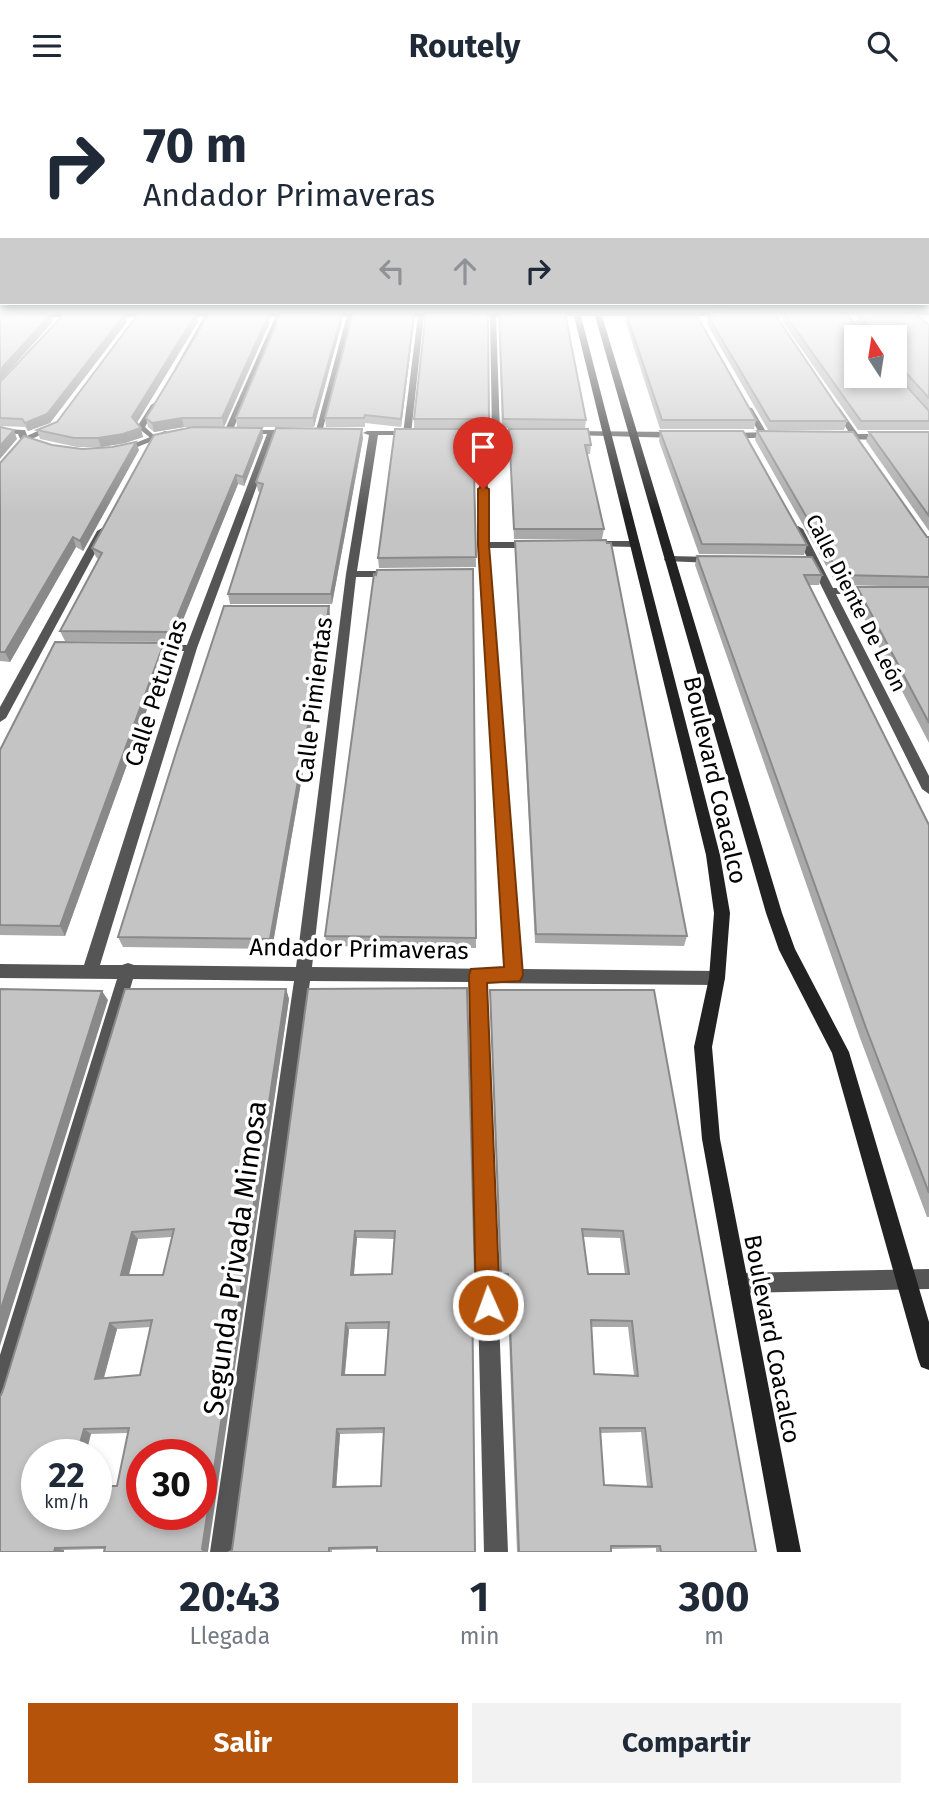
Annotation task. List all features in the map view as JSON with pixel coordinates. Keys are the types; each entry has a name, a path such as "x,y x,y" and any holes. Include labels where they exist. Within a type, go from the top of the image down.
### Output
{"main road":[{"name":"Boulevard Coacalco","path":"593,377 713,855 722,913 717,978 703,1047 711,1139 789,1552"},
{"name":"Boulevard Coacalco","path":"617,377 668,559 774,912 787,950 840,1052 929,1359"}],"street":[{"path":"0,431 22,432 24,439"},
{"path":"217,431 332,433"},
{"path":"112,451 125,450 153,438 183,432"},
{"name":"Calle Petunias","path":"89,970 191,648 212,610 271,433"},
{"path":"360,433 419,433"},
{"name":"Calle Pimientas","path":"303,972 340,610 351,574 374,433"},
{"path":"445,433 533,433"},
{"path":"489,433 484,545 479,573 513,975"},
{"path":"558,433 684,435"},
{"path":"721,436 791,436"},
{"path":"830,436 893,437"},
{"path":"746,437 752,448"},
{"path":"856,437 864,448"},
{"path":"147,450 153,438"},
{"path":"24,439 46,447"},
{"path":"16,449 24,439"},
{"name":"Calle Diente De León","path":"790,515 831,590 929,789"},
{"path":"0,718 109,519"},
{"path":"484,545 539,544"},
{"path":"580,544 635,544"},
{"path":"668,559 722,560"},
{"path":"802,560 815,561"},
{"path":"351,574 405,573"},
{"path":"831,590 892,591"},
{"path":"39,647 52,647"},
{"path":"136,648 191,648"},
{"path":"0,1391 128,970"},
{"name":"Andador Primaveras","path":"0,971 128,970 717,978"},
{"name":"Segunda Privada Mimosa","path":"222,1552 303,972"},
{"path":"478,975 496,1552"},
{"path":"738,1283 929,1279"}],"lane":[{"path":"228,432 252,377"},
{"path":"318,432 333,377"},
{"path":"407,433 414,377"},
{"path":"489,433 491,377"},
{"path":"153,438 141,427 161,393"},
{"path":"745,402 764,435"},
{"path":"833,403 856,437"},
{"path":"24,439 55,427 63,416"}],"building":[{"path":"5,377 76,377 47,414 25,423 22,419 0,418 0,382"},
{"path":"91,377 157,377 132,417 141,428 98,438 74,438 37,430 57,422"},
{"path":"171,377 240,377 222,418 182,418 152,423 146,418"},
{"path":"253,377 324,377 313,418 236,418"},
{"path":"336,377 406,377 401,419 365,415 364,418 325,418"},
{"path":"419,377 489,377 489,419 414,419"},
{"path":"501,377 578,377 586,420 503,419"},
{"path":"648,377 732,377 756,420 662,420"},
{"path":"744,377 817,377 847,421 770,421"},
{"path":"830,377 844,377 844,389 906,389 907,386 929,411 929,421 861,421"},
{"path":"910,377 929,377 929,398"},
{"path":"0,427 14,430 0,446"},
{"path":"193,427 262,428 243,477 236,475 171,632 60,631 102,553 92,548 154,435"},
{"path":"276,428 362,429 331,594 228,594 263,484 256,482"},
{"path":"395,429 473,429 476,557 378,558"},
{"path":"509,429 588,429 591,445 585,445 604,529 514,529"},
{"path":"660,431 743,431 807,545 702,544"},
{"path":"757,431 853,432 929,537 929,577 840,575"},
{"path":"869,432 929,432 929,516"},
{"path":"24,436 52,445 82,449 136,442 80,541 73,537 5,652 0,652 0,463"},
{"path":"606,540 611,543 687,936 536,934 515,541"},
{"path":"697,556 812,557 822,575 804,575 929,825 929,1193 866,1028"},
{"path":"473,569 476,938 325,936 374,574 376,575 377,570"},
{"path":"857,587 929,587 929,723"},
{"path":"224,606 329,606 270,939 118,937 178,746"},
{"path":"55,642 164,643 60,926 0,925 0,750"},
{"path":"467,988 475,1275 472,1275 475,1552 377,1552 377,1547 329,1548 329,1552 229,1552 232,1550 308,989","holes":["355,1231 395,1231 392,1274 351,1275","389,1322 385,1375 342,1375 346,1323","384,1428 381,1486 333,1487 337,1429"]},
{"path":"0,989 102,991 0,1312"},
{"path":"125,989 286,989 217,1449 217,1439 127,1439 129,1428 84,1429 81,1439 21,1439 21,1530 112,1530 112,1486 117,1486 126,1442 126,1530 205,1530 202,1549 204,1552 104,1552 105,1547 55,1548 54,1552 0,1552 1,1395","holes":["174,1229 163,1275 121,1275 132,1232","152,1320 140,1375 95,1379 110,1323"]},
{"path":"490,990 654,990 756,1552 661,1552 660,1546 611,1546 611,1552 519,1552 508,1274 501,1274","holes":["582,1229 623,1231 629,1274 588,1274","591,1320 632,1321 638,1376 594,1374","600,1428 645,1428 652,1487 604,1485"]}],"route":[{"path":"483,489 484,545 513,975 478,975 488,1305"}]}
